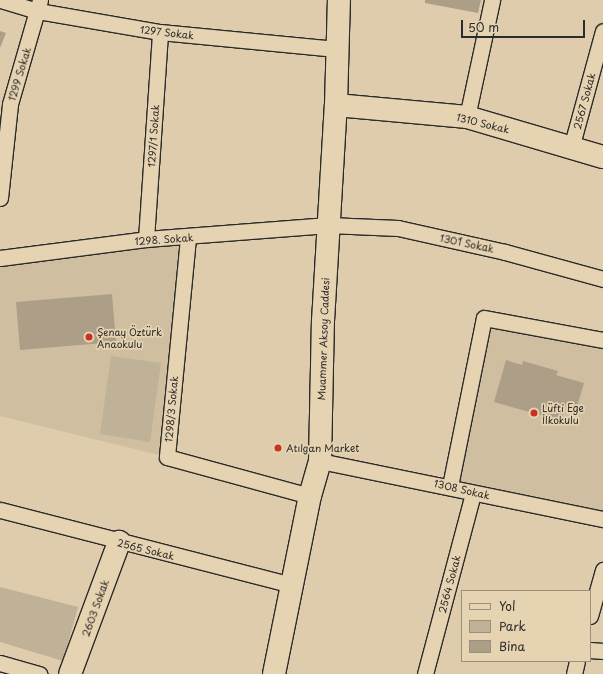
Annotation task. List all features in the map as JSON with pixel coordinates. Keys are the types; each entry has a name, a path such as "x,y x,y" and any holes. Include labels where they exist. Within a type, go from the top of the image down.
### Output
{"street":[{"name":"1297 Sokak","path":"0,0 39,6 160,32 336,48"},
{"name":"Muammer Aksoy Caddesi","path":"274,674 310,496 320,461 328,225 336,105 336,48 339,0"},
{"path":"467,117 492,0"},
{"name":"1299 Sokak","path":"0,198 5,104 39,6"},
{"name":"2567 Sokak","path":"571,148 603,31"},
{"name":"1297/1 Sokak","path":"146,239 160,32"},
{"name":"1310 Sokak","path":"336,105 467,117 603,157"},
{"name":"1298. Sokak","path":"0,258 146,239 188,238 328,225"},
{"name":"1301 Sokak","path":"328,225 398,228 505,252 603,280"},
{"name":"1298/3 Sokak","path":"188,238 167,457 310,496"},
{"path":"450,486 484,318 603,340"},
{"name":"1308 Sokak","path":"320,461 450,486 473,493 603,519"},
{"name":"2564 Sokak","path":"425,674 473,493"},
{"name":"2565 Sokak","path":"0,510 119,542 293,585"},
{"name":"2603 Sokak","path":"70,674 119,542"},
{"path":"591,612 603,570"},
{"path":"591,650 603,651"},
{"path":"0,662 39,674"},
{"path":"574,674 577,662"}],"shaded area":[{"name":"Şenay Öztürk Anaokulu","path":"188,238 167,457 0,416 0,258"},
{"name":"Lüfti Ege İlkokulu","path":"484,318 603,340 603,519 450,486"}],"green space":[{"path":"111,356 161,363 150,442 100,434"},
{"path":"0,587 78,607 63,661 0,642"}],"building":[{"path":"425,0 481,0 478,13 425,3"},
{"path":"0,31 6,33 0,48"},
{"path":"112,294 116,342 20,350 16,302"},
{"path":"506,360 522,365 523,361 558,371 556,375 584,383 577,407 566,404 561,421 494,402"}],"place":[{"name":"Şenay Öztürk Anaokulu","path":"89,337"},
{"name":"Lüfti Ege İlkokulu","path":"534,413"},
{"name":"Atılgan Market","path":"278,448"}]}
